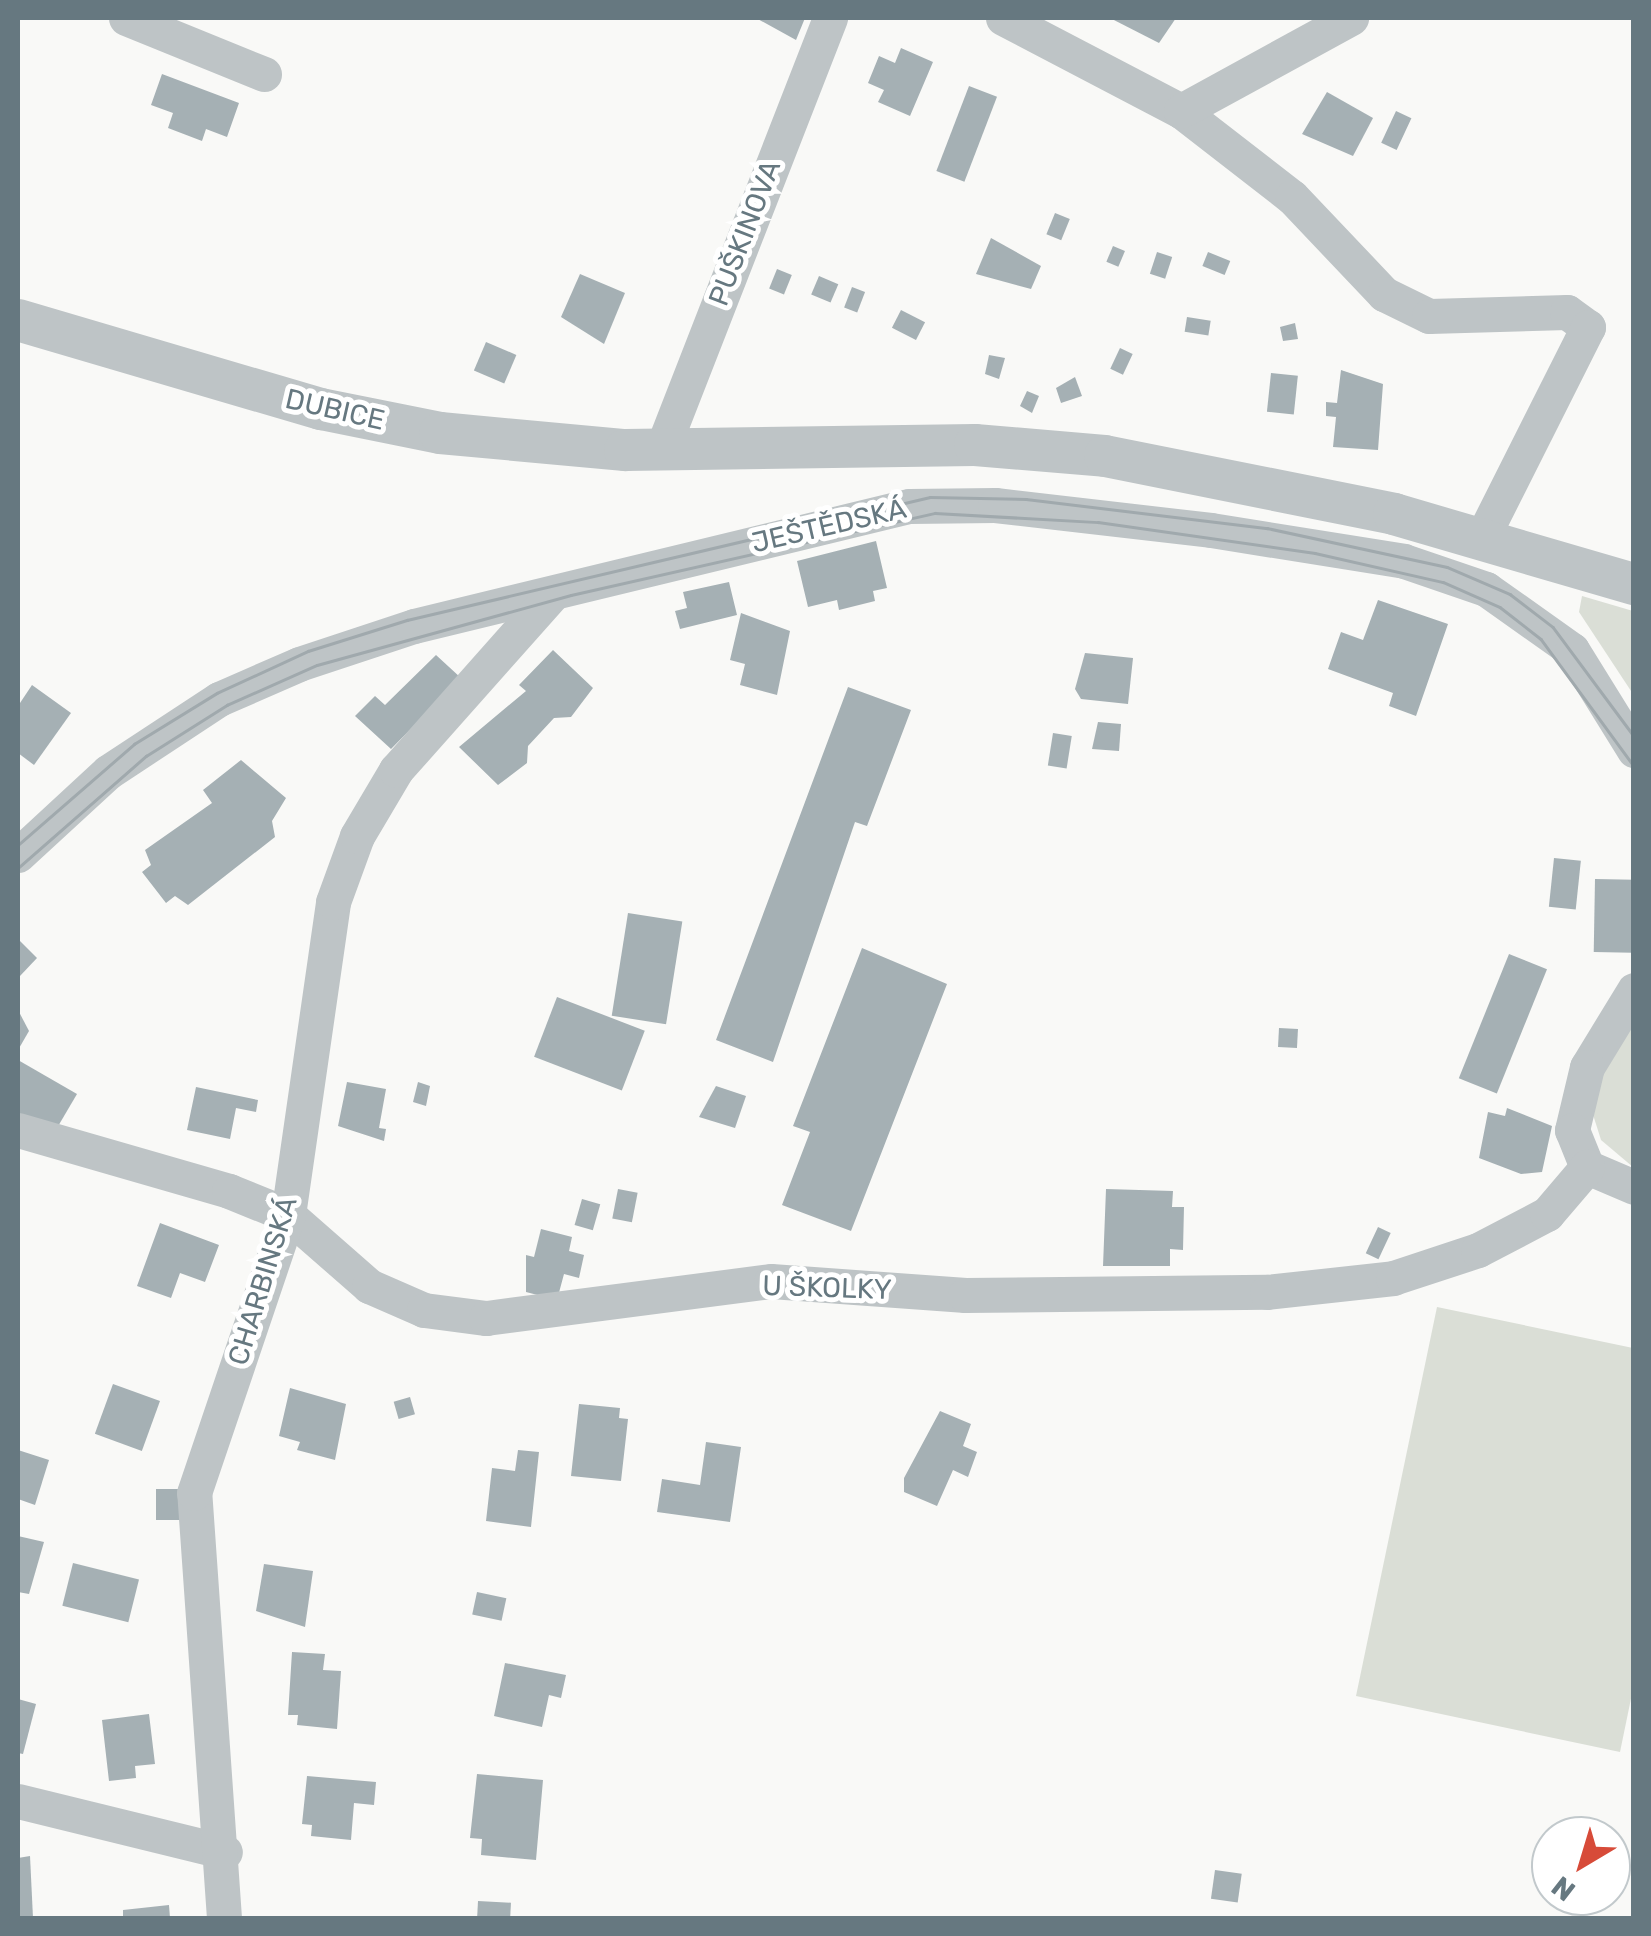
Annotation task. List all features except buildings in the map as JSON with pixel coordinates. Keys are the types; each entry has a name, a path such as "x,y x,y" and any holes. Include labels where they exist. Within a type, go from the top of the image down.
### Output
{"street":[{"path":"126,18 264,74"},
{"name":"PUŠKINOVA","path":"662,450 830,18"},
{"path":"1003,18 1180,111 1292,197 1384,294 1429,316 1566,312 1588,326 1482,538"},
{"path":"1180,111 1351,18"},
{"name":"DUBICE","path":"18,320 321,409 440,433 662,450"},
{"path":"662,450 975,444 1105,456 1482,538 1634,584"},
{"name":"JEŠTĚDSKÁ","path":"18,855 108,772 220,699 414,626 909,506 995,505 1211,530 1404,561 1486,589 1572,650 1634,750"},
{"name":"CHARBINSKÁ","path":"224,1918 225,1852 194,1492 288,1215 318,977 356,836 396,770 552,594"},
{"path":"1634,990 1587,1067 1572,1130 1587,1167 1634,1187"},
{"name":"U ŠKOLKY","path":"18,1130 288,1215 370,1286 424,1310 486,1318 771,1281 965,1295 1267,1292 1393,1278 1478,1250 1547,1214 1587,1167"},
{"path":"18,1801 225,1852"}],"shaded area":[{"path":"1582,596 1633,611 1633,694 1579,612"},
{"path":"1633,1015 1633,1167 1601,1140 1590,1105 1593,1080"},
{"path":"1437,1307 1633,1348 1634,1684 1620,1752 1356,1696"}],"tram line":[{"path":"18,845 134,744 217,693 308,651 407,620 930,497 1026,499 1267,528 1447,567 1510,594 1553,627 1634,736"},
{"path":"18,868 146,756 227,705 317,665 571,595 935,513 1098,522 1315,553 1443,582 1500,607 1541,639 1634,766"}]}
